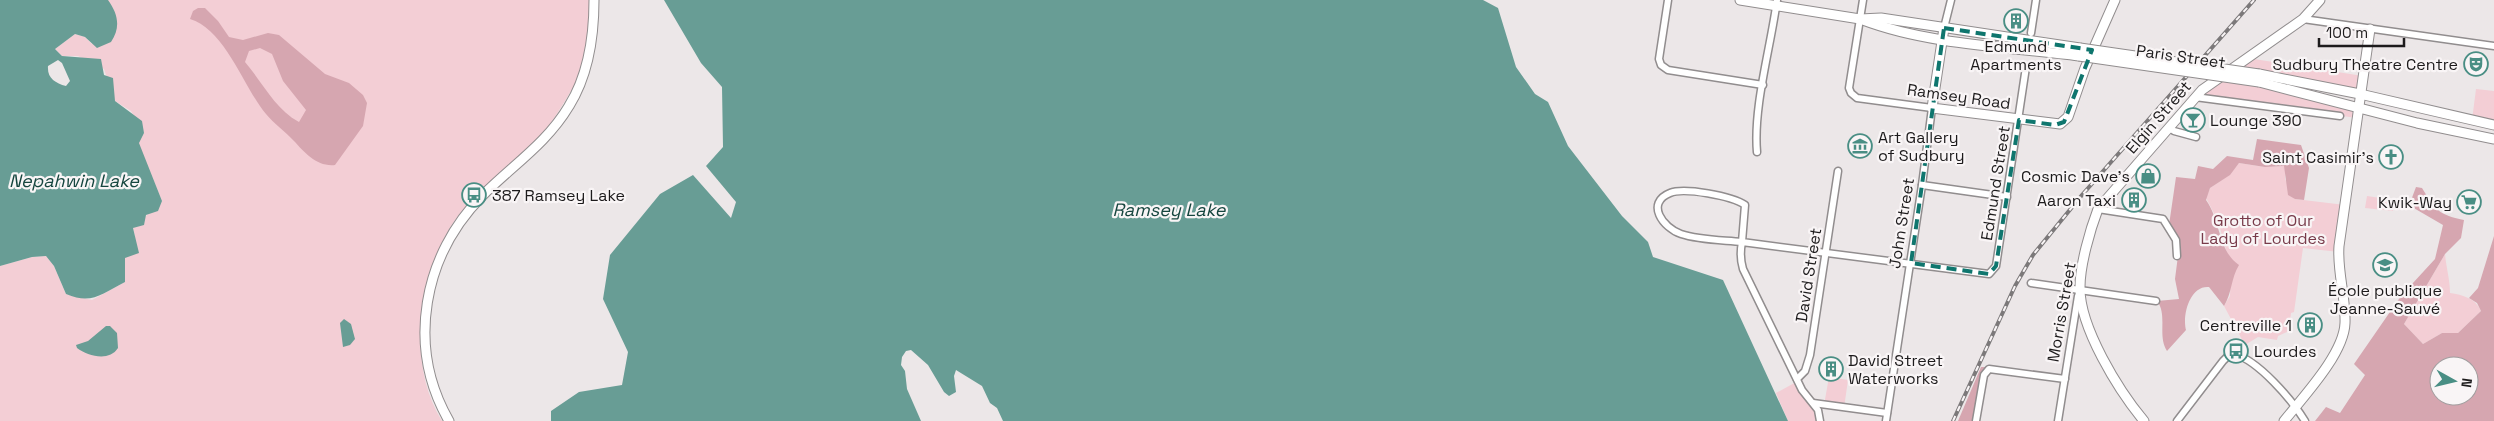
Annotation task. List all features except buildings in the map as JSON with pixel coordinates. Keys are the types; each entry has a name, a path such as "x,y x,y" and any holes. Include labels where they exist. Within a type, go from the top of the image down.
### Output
{"main road":[{"path":"448,421 440,407 431,380 424,334 425,310 438,260 449,238 462,219 484,195 537,147 570,105 587,63 593,31 594,0"},
{"name":"Paris Street","path":"1740,0 1777,3 1860,19 1899,31 1942,39 2080,52"},
{"name":"Ramsey Road","path":"1932,108 2056,125 2064,122 2096,39 2115,0"},
{"name":"Elgin Street","path":"2098,209 2207,85 2303,19 2320,0"},
{"name":"Paris Street","path":"1860,19 1881,18 2080,52 2360,94 2494,125"},
{"name":"John Street","path":"1932,108 1944,28"},
{"path":"2284,421 2332,358 2341,340 2345,326 2338,260 2370,29"},
{"name":"Paris Street","path":"2259,78 2358,108 2492,139"},
{"name":"Morris Street","path":"2080,288 2093,222 2098,209"},
{"path":"2080,288 2087,322 2094,340 2117,382 2144,421"}],"street":[{"path":"1668,0 1659,59 1661,65 1668,70 1763,85"},
{"path":"1860,19 1863,0"},
{"name":"John Street","path":"1944,28 1951,0"},
{"path":"2031,33 2036,0"},
{"path":"1757,152 1756,142 1763,85 1777,3"},
{"name":"Ramsey Road","path":"1860,19 1849,88 1851,94 1857,98 1932,108"},
{"path":"2303,19 2494,46"},
{"name":"Edmund Street","path":"1911,263 1985,275 1992,272 1996,266 2026,67"},
{"path":"2195,97 2340,116"},
{"name":"John Street","path":"1886,421 1911,263 1932,108"},
{"path":"2169,128 2196,137"},
{"name":"David Street","path":"1798,379 1808,363 1838,171"},
{"path":"1922,184 2007,197"},
{"path":"1820,421 1818,410 1807,399 1743,269 1740,258 1742,242 1746,208 1742,202 1683,190 1668,193 1660,204 1659,216 1666,226 1681,234 1742,242 1911,263"},
{"path":"2098,209 2163,219 2176,240 2178,256"},
{"path":"2031,283 2080,288 2156,301"},
{"name":"Morris Street","path":"2058,421 2080,288"},
{"path":"2177,421 2223,361 2228,356 2234,354 2243,358 2262,372 2295,406 2305,421"},
{"path":"1976,421 1986,371 1995,369 2065,379"},
{"path":"1813,404 1887,413"}],"highlighted area":[{"path":"1944,28 2092,50 2064,122 2055,125 2019,120 1996,266 1989,274 1911,263"}],"green space":[{"path":"107,0 590,0 587,49 579,78 552,122 540,136 526,151 483,188 455,220 442,242 432,266 425,292 421,319 421,347 424,373 431,398 442,421 0,421 0,266 32,257 46,256 54,266 66,294 92,300 125,282 125,258 135,236 133,228 162,201 138,143 144,133 131,111 115,101 104,69 78,56 62,56 55,49 75,34 85,37 92,44"},
{"path":"2247,58 2363,76 2360,94 2262,70 2235,66"},
{"path":"2220,80 2263,86 2358,113 2357,118 2261,105 2196,100"},
{"path":"2476,89 2494,91 2494,124 2472,120"},
{"name":"Grotto of Our Lady of Lourdes","path":"2239,163 2265,167 2285,166 2285,179 2295,199 2345,205 2339,252 2303,248 2294,312 2291,313 2289,331 2278,336 2277,340 2258,337 2245,345 2224,306 2230,296 2231,260 2227,253 2218,221 2206,198 2210,188 2229,175"},
{"path":"2367,196 2394,200 2393,211 2365,208"},
{"path":"2445,254 2450,293 2468,298 2481,311 2458,333 2442,333 2423,344 2404,324"},
{"path":"1829,377 1848,380 1844,408 1824,405"},
{"path":"1798,381 1814,404 1821,421 1788,421 1776,393"}],"shaded area":[{"path":"198,8 205,8 218,21 229,37 243,40 268,33 279,35 325,74 349,83 363,95 367,103 363,126 335,165 323,164 312,158 269,118 233,60 214,34 190,19 193,11","holes":["260,48 272,54 283,81 306,110 299,122 276,103 245,62 249,51"]},
{"path":"2257,139 2301,145 2309,168 2304,200 2295,199 2288,195 2284,166 2265,167 2239,163 2230,175 2210,188 2206,200 2215,217 2227,252 2239,265 2224,306 2209,287 2202,288 2192,296 2185,317 2186,330 2167,351 2163,339 2162,313 2157,301 2179,299 2175,279 2179,248 2169,225 2176,177 2195,179 2198,166 2213,169 2227,156 2253,160"},
{"path":"2416,187 2422,188 2438,210 2448,216 2464,220 2461,238 2445,254 2404,324 2423,344 2442,333 2458,333 2481,311 2477,303 2469,298 2478,288 2494,236 2494,421 2315,421 2326,407 2340,413 2365,375 2354,364 2401,296 2435,259 2443,225 2412,207 2410,203"},
{"path":"1981,367 1985,367 1977,421 1958,421"}],"water":[{"name":"Nepahwin Lake","path":"0,0 108,0 114,10 117,21 116,31 111,42 97,48 85,37 75,34 55,49 62,56 101,59 104,75 113,78 115,101 142,121 144,133 139,143 162,201 158,211 146,215 144,225 133,228 139,253 125,258 125,282 96,297 83,298 66,294 54,266 46,256 32,257 0,266","holes":["58,60 62,63 70,81 66,86 52,79 48,70 48,66"]},
{"name":"Ramsey Lake","path":"664,0 1483,0 1498,8 1516,67 1535,94 1548,102 1568,146 1622,216 1648,242 1653,257 1723,280 1788,421 1003,421 997,408 990,403 982,386 956,370 954,376 956,392 949,396 944,392 928,365 911,350 906,351 902,357 901,365 905,371 907,389 921,421 551,421 551,411 579,392 622,385 628,352 603,299 610,255 660,194 693,175 731,218 736,202 706,166 723,147 722,87 701,63"},
{"path":"344,319 351,324 355,339 350,345 343,347 340,323"},
{"path":"106,326 110,326 117,333 118,348 114,352 109,355 98,356 77,348 76,345 88,341"}],"railway":[{"path":"1953,421 2015,286 2033,255 2082,195 2254,0"}],"place":[{"name":"Edmund Apartments","path":"2016,21"},
{"name":"Sudbury Theatre Centre","path":"2476,64"},
{"name":"Lounge 390","path":"2193,120"},
{"name":"Art Gallery of Sudbury","path":"1860,146"},
{"name":"Saint Casimir's","path":"2391,157"},
{"name":"Cosmic Dave's","path":"2148,176"},
{"name":"387 Ramsey Lake","path":"474,195"},
{"name":"Aaron Taxi","path":"2134,200"},
{"name":"Kwik-Way","path":"2469,202"},
{"name":"École publique Jeanne-Sauvé","path":"2385,265"},
{"name":"Centreville 1","path":"2310,325"},
{"name":"Lourdes","path":"2236,351"},
{"name":"David Street Waterworks","path":"1831,369"}]}
